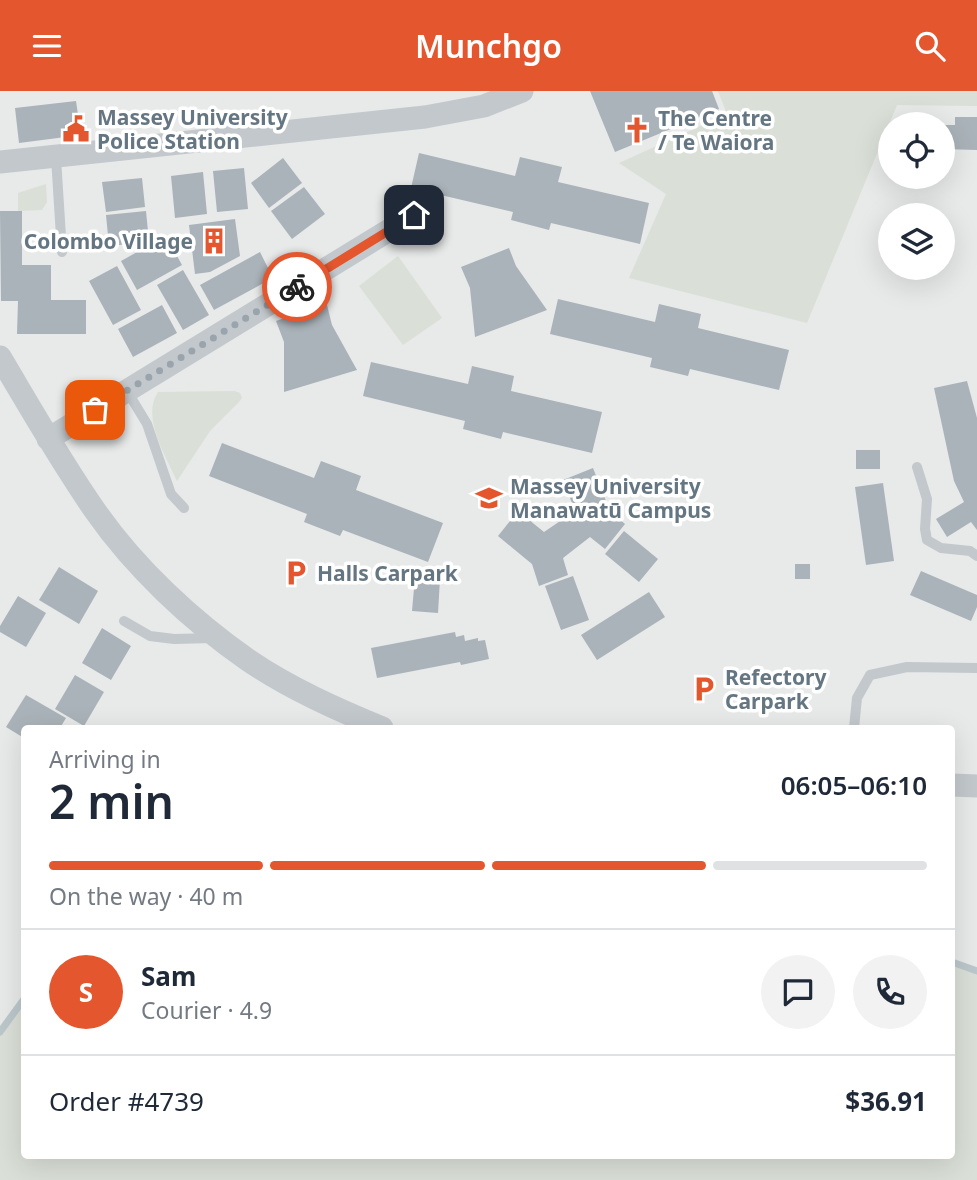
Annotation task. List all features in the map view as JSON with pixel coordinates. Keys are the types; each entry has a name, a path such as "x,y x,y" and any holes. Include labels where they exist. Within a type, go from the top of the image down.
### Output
{"street":[{"path":"0,177 9,162 425,117 484,106 522,91"},
{"path":"48,439 414,215"},
{"path":"0,357 48,439 97,514 140,565 192,616 249,661 300,691 375,725"},
{"path":"955,785 977,786"}],"lane":[{"path":"56,157 62,251"},
{"path":"127,391 147,424 171,494 184,508"},
{"path":"917,467 927,499 927,540 941,548 970,551 977,557"},
{"path":"124,621 150,636 174,639 220,638"},
{"path":"854,725 857,698 870,675 907,667 977,668"}],"shaded area":[{"name":"Massey University Manawatū Campus","path":"0,91 977,91 977,971 955,963 955,725 21,725 21,1003 0,1032"},
{"path":"718,91 977,91 977,106 897,105 894,112 878,112 878,151 807,323 629,278 666,194 619,163 727,114"},
{"path":"46,184 47,202 42,210 18,211 18,193"},
{"path":"398,256 442,318 403,345 359,286"},
{"path":"158,392 240,393 242,398 210,431 177,481 154,425 153,402"},
{"path":"955,963 977,971 977,1180 0,1180 0,1028 3,1029 21,1003 21,1159 955,1159"}],"building":[{"name":"The Centre / Te Waiora","path":"590,91 712,91 719,109 615,152"},
{"path":"76,101 81,135 19,143 15,108"},
{"path":"955,117 977,117 977,150 955,149"},
{"path":"419,153 515,176 520,157 562,167 558,182 649,203 640,244 551,223 549,230 511,220 513,212 411,188"},
{"path":"283,158 302,183 269,208 251,183"},
{"name":"Colombo Village","path":"244,168 248,209 217,212 213,171"},
{"name":"Colombo Village","path":"203,172 207,214 175,218 171,176"},
{"name":"Colombo Village","path":"142,178 145,207 106,212 102,182"},
{"path":"304,187 325,214 292,239 271,211"},
{"path":"0,211 22,211 22,265 51,265 51,300 86,300 86,334 17,334 18,301 1,301"},
{"name":"Colombo Village","path":"146,211 149,242 109,246 106,215"},
{"name":"Colombo Village","path":"235,219 240,256 210,272 195,274 189,225"},
{"name":"Colombo Village","path":"166,236 182,265 137,290 121,261"},
{"path":"509,248 516,266 547,310 475,337 470,288 461,267"},
{"name":"Colombo Village","path":"260,252 273,278 214,310 200,285"},
{"name":"Colombo Village","path":"117,266 141,310 113,325 89,281"},
{"name":"Colombo Village","path":"183,270 209,315 183,330 157,285"},
{"path":"558,299 655,322 659,304 701,314 698,328 789,350 779,390 690,369 688,376 650,367 652,358 550,334"},
{"name":"Colombo Village","path":"162,305 177,333 133,357 118,329"},
{"path":"327,305 332,325 357,370 284,392 284,342 276,321 290,316 289,310 304,306 306,311"},
{"path":"371,362 468,384 472,366 514,376 511,391 602,412 592,453 503,432 501,439 463,429 465,421 363,396"},
{"path":"967,381 977,418 977,530 971,522 947,537 936,519 964,502 954,481 934,388"},
{"path":"222,443 314,478 321,461 361,476 356,490 443,523 428,562 343,530 340,536 304,522 307,514 209,476"},
{"path":"856,450 880,450 880,469 856,469"},
{"path":"593,468 610,511 625,524 605,549 590,537 563,558 568,575 539,586 532,564 498,536 518,511 544,532 575,511 563,480"},
{"path":"883,483 894,561 866,565 855,487"},
{"path":"624,531 658,559 639,582 605,554"},
{"path":"795,564 810,564 810,579 795,579"},
{"path":"59,567 98,591 79,624 39,600"},
{"path":"921,571 977,595 977,607 971,621 910,595"},
{"path":"573,576 589,620 561,630 545,586"},
{"path":"415,577 440,579 438,613 412,611"},
{"path":"649,592 665,617 597,660 581,635"},
{"path":"18,596 46,613 26,647 0,632 0,626"},
{"path":"102,628 131,646 111,680 82,663"},
{"path":"455,632 456,637 464,635 465,641 478,638 478,641 485,640 489,659 377,678 371,648"},
{"path":"75,675 104,692 85,725 55,709"},
{"path":"26,695 66,718 62,725 21,725 21,736 6,727"}],"waterway":[{"path":"955,963 977,971"},
{"path":"0,1032 21,1003"}],"way so far":[{"path":"95,410 297,287"}],"place":[{"name":"Massey University Police Station","path":"76,129"},
{"name":"The Centre / Te Waiora","path":"637,130"},
{"name":"Colombo Village","path":"214,241"},
{"name":"Massey University Manawatū Campus","path":"489,498"},
{"name":"Halls Carpark","path":"296,573"},
{"name":"Refectory Carpark","path":"704,689"}],"route":[{"path":"297,287 414,215"}]}
